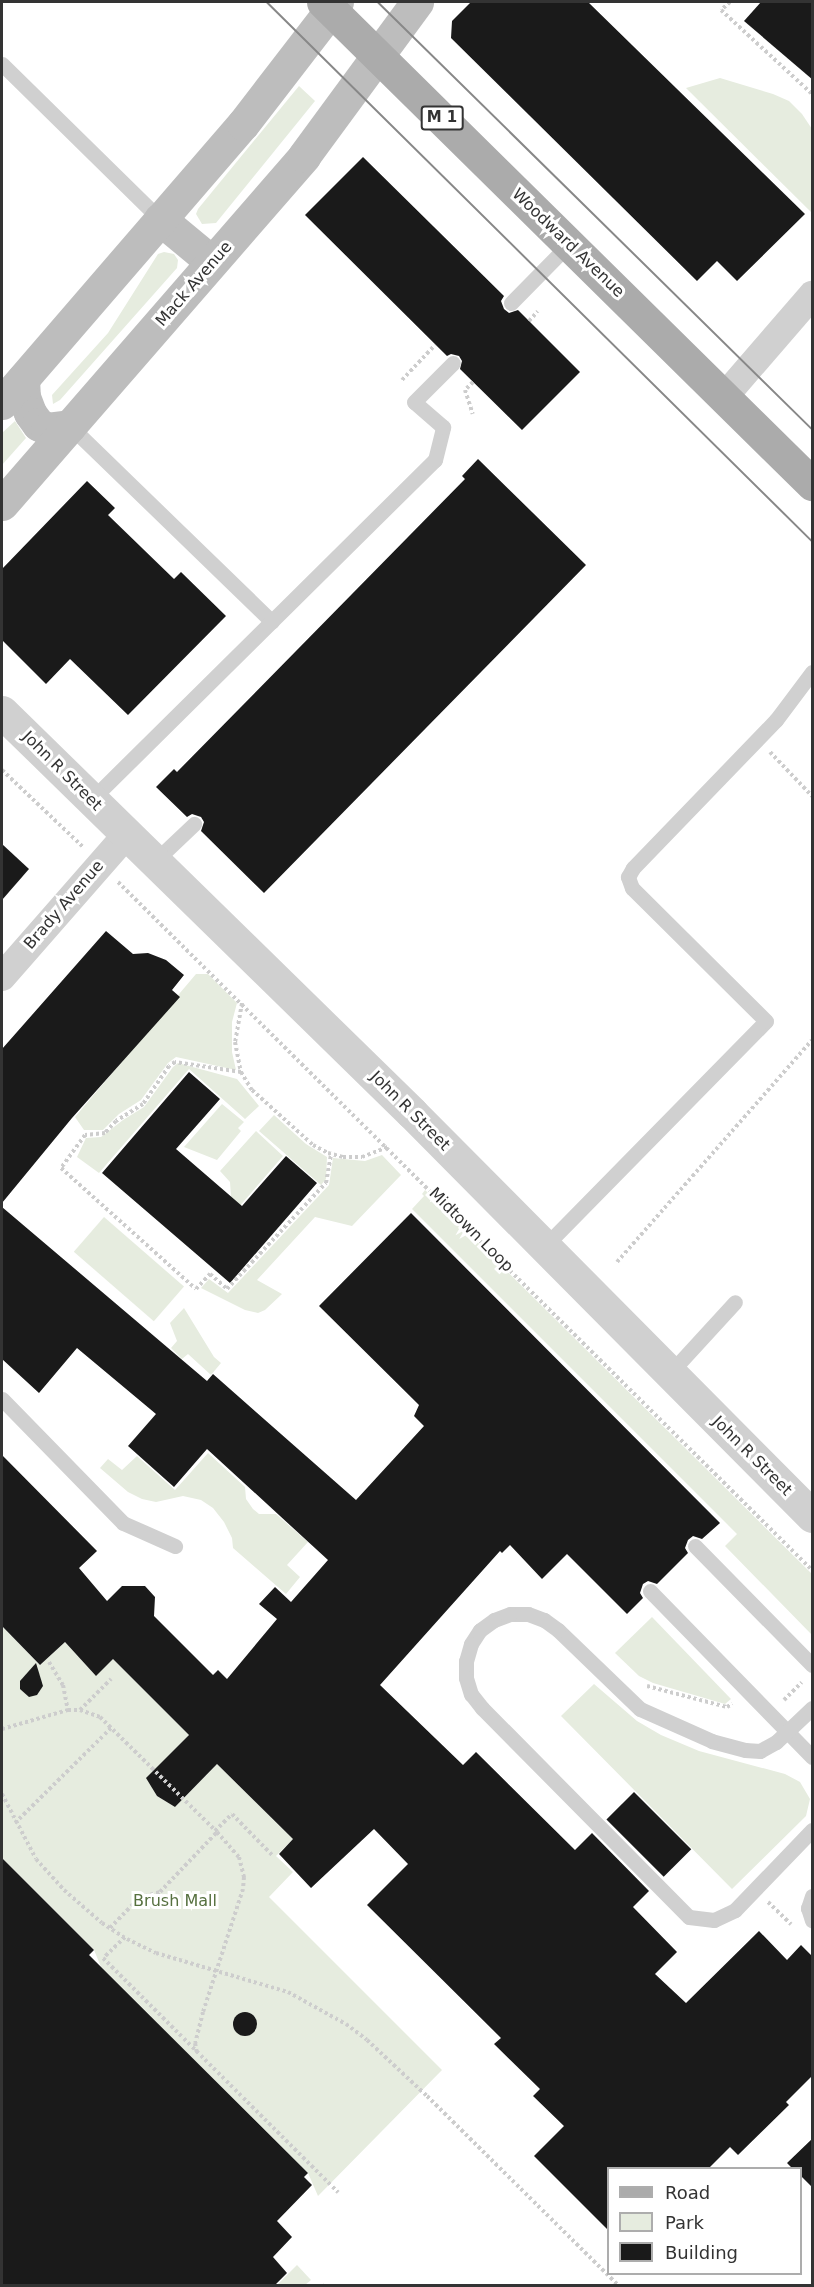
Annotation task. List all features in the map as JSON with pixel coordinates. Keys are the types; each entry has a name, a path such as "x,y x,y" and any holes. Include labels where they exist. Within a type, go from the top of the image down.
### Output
{"main road":[{"name":"Mack Avenue","path":"2,504 304,156 417,2"},
{"name":"Woodward Avenue","path":"330,4 378,57 813,484"},
{"path":"70,426 48,429 38,424 30,413 24,397 12,391 243,124 330,4"},
{"path":"160,219 212,262"}],"street":[{"path":"724,397 813,295"},
{"name":"John R Street","path":"2,711 544,1246 813,1516"},
{"name":"Brady Avenue","path":"2,977 127,834"}],"lane":[{"path":"2,64 160,219"},
{"path":"511,303 569,244"},
{"path":"91,800 435,460 442,427 414,402 453,363"},
{"path":"70,426 272,622"},
{"path":"544,1246 766,1021 632,888 628,877 633,868 776,720 813,672"},
{"path":"155,861 194,824"},
{"path":"670,1373 735,1302"},
{"path":"2,1399 123,1523 175,1546"},
{"path":"696,1546 813,1665"},
{"path":"650,1592 813,1757"},
{"path":"813,1707 788,1732 760,1750 745,1750 712,1741 663,1722 640,1709 558,1630 544,1620 528,1614 510,1614 494,1620 480,1630 471,1644 466,1661 466,1678 471,1694 482,1708 689,1917 714,1920 735,1910 813,1830"},
{"path":"813,1896 808,1908 813,1920"}],"path":[{"path":"730,2 721,10 813,94"},
{"path":"529,321 538,311"},
{"path":"402,380 435,345"},
{"path":"473,382 465,390 473,414"},
{"path":"776,757 813,796"},
{"path":"2,770 75,839"},
{"name":"Midtown Loop","path":"129,892 813,1570"},
{"path":"242,1003 235,1042 241,1072 252,1090 313,1145 331,1154 362,1157 388,1147"},
{"path":"618,1262 813,1040"},
{"path":"241,1072 175,1062 169,1066 143,1104 116,1121 105,1132 85,1135 61,1168 196,1289 210,1274 227,1289 326,1183 331,1154"},
{"path":"49,1662 63,1685 68,1710"},
{"path":"80,1710 111,1679"},
{"path":"784,1700 805,1679"},
{"path":"642,1684 727,1707 737,1699"},
{"path":"2,1729 68,1710 80,1710 99,1717 239,1857 244,1877 230,1934 215,1970 195,2043 197,2054"},
{"path":"15,1823 111,1727"},
{"path":"2,1794 15,1823 36,1859 64,1890 110,1928 156,1953 288,1992 322,2009 367,2040 607,2274"},
{"path":"110,1928 139,1898 160,1892 232,1814 273,1856"},
{"path":"124,1937 103,1958 338,2192"},
{"path":"608,2275 619,2286"}],"green space":[{"path":"720,78 789,101 802,114 812,129 812,213 686,88"},
{"path":"299,86 315,101 216,223 202,224 196,214 198,209"},
{"path":"164,252 174,254 178,260 177,268 60,400 53,404 52,395 108,333 158,254"},
{"path":"15,421 26,438 2,465 2,433"},
{"path":"196,974 208,974 237,1003 232,1022 232,1052 236,1070 176,1057 168,1063 141,1100 119,1114 103,1130 84,1130 75,1117"},
{"path":"178,1063 237,1079 259,1106 245,1119 189,1069 99,1173 77,1157 86,1138 101,1137 144,1107"},
{"path":"222,1104 244,1122 238,1128 241,1131 217,1160 184,1147"},
{"path":"274,1115 306,1144 327,1157 326,1179 321,1185 259,1131"},
{"path":"256,1131 283,1156 238,1208 231,1197 230,1182 220,1171"},
{"path":"382,1155 401,1175 352,1226 315,1217 257,1280 282,1294 265,1310 258,1313 245,1310 201,1288 209,1279 228,1293 329,1185 333,1158 365,1161"},
{"path":"425,1190 812,1574 812,1635 725,1546 737,1534 412,1209 424,1196 422,1194"},
{"path":"104,1217 184,1287 154,1321 74,1252"},
{"path":"184,1308 214,1357 221,1363 211,1375 188,1354 182,1359 171,1348 177,1341 170,1323"},
{"path":"208,1453 245,1487 246,1499 253,1509 259,1514 276,1514 308,1542 287,1565 300,1577 286,1594 233,1548 232,1538 224,1522 213,1508 201,1500 183,1496 156,1502 142,1499 128,1492 100,1468 108,1459 122,1470 137,1456 175,1490"},
{"path":"652,1617 731,1699 725,1704 653,1683 639,1676 615,1653"},
{"name":"Brush Mall","path":"2,1626 40,1665 65,1642 95,1675 113,1659 189,1735 147,1778 157,1796 175,1807 217,1764 293,1839 276,1856 293,1872 269,1897 442,2070 318,2196 308,2173 101,1967 94,1950 2,1858"},
{"path":"594,1684 637,1721 661,1735 699,1751 785,1774 800,1782 810,1799 806,1816 732,1889 561,1716"},
{"path":"297,2265 311,2280 305,2285 277,2285"}],"building":[{"path":"471,2 588,2 805,214 737,281 717,261 697,281 451,38 452,21"},
{"path":"761,2 813,2 813,80 744,21"},
{"path":"363,157 504,296 501,301 504,309 509,313 518,310 580,372 522,430 460,369 462,361 459,356 451,354 447,356 305,215"},
{"path":"478,459 586,565 264,893 201,831 204,822 201,817 192,814 187,817 156,787 174,769 177,772 465,479 462,476"},
{"path":"87,481 115,508 108,515 174,579 181,572 226,616 128,715 70,659 46,684 2,640 2,569"},
{"path":"2,844 29,869 2,900"},
{"path":"106,931 133,954 148,953 166,960 184,975 172,990 180,997 72,1118 2,1203 2,1049"},
{"path":"189,1072 220,1099 176,1149 242,1206 286,1156 317,1183 230,1283 102,1173"},
{"path":"2,1207 207,1381 213,1374 356,1500 424,1426 414,1416 419,1405 319,1306 411,1213 720,1523 702,1539 693,1536 688,1540 685,1548 688,1553 657,1584 648,1581 643,1584 640,1593 643,1598 627,1614 567,1554 542,1579 510,1545 502,1553 500,1551 380,1685 463,1765 476,1752 575,1850 592,1833 649,1891 633,1907 677,1952 655,1974 686,2003 759,1931 787,1960 801,1945 813,1957 813,2075 786,2102 789,2105 738,2155 730,2147 710,2167 607,2167 607,2229 534,2156 564,2126 533,2096 540,2089 494,2044 501,2038 367,1905 408,1864 374,1829 311,1888 279,1854 293,1839 217,1764 175,1807 157,1796 146,1778 189,1735 113,1659 96,1676 65,1642 40,1665 2,1626 2,1455 97,1551 79,1568 107,1601 122,1586 145,1586 155,1597 154,1616 213,1675 218,1670 227,1679 277,1619 259,1604 275,1587 291,1602 328,1560 207,1449 174,1487 128,1446 156,1414 77,1348 39,1393 2,1359"},
{"path":"36,1663 43,1686 37,1695 29,1697 20,1689 20,1681"},
{"path":"634,1792 691,1849 664,1877 606,1820"},
{"path":"2,1858 94,1950 89,1955 308,2173 304,2177 312,2185 277,2221 292,2237 273,2257 287,2273 274,2286 2,2286"},
{"path":"245,2012 253,2016 257,2024 253,2032 245,2036 237,2032 233,2024 237,2016"},
{"path":"813,2138 813,2188 802,2177 802,2167 791,2167 787,2163"}],"tram line":[{"path":"267,2 812,541"},
{"path":"378,2 812,429"}]}
